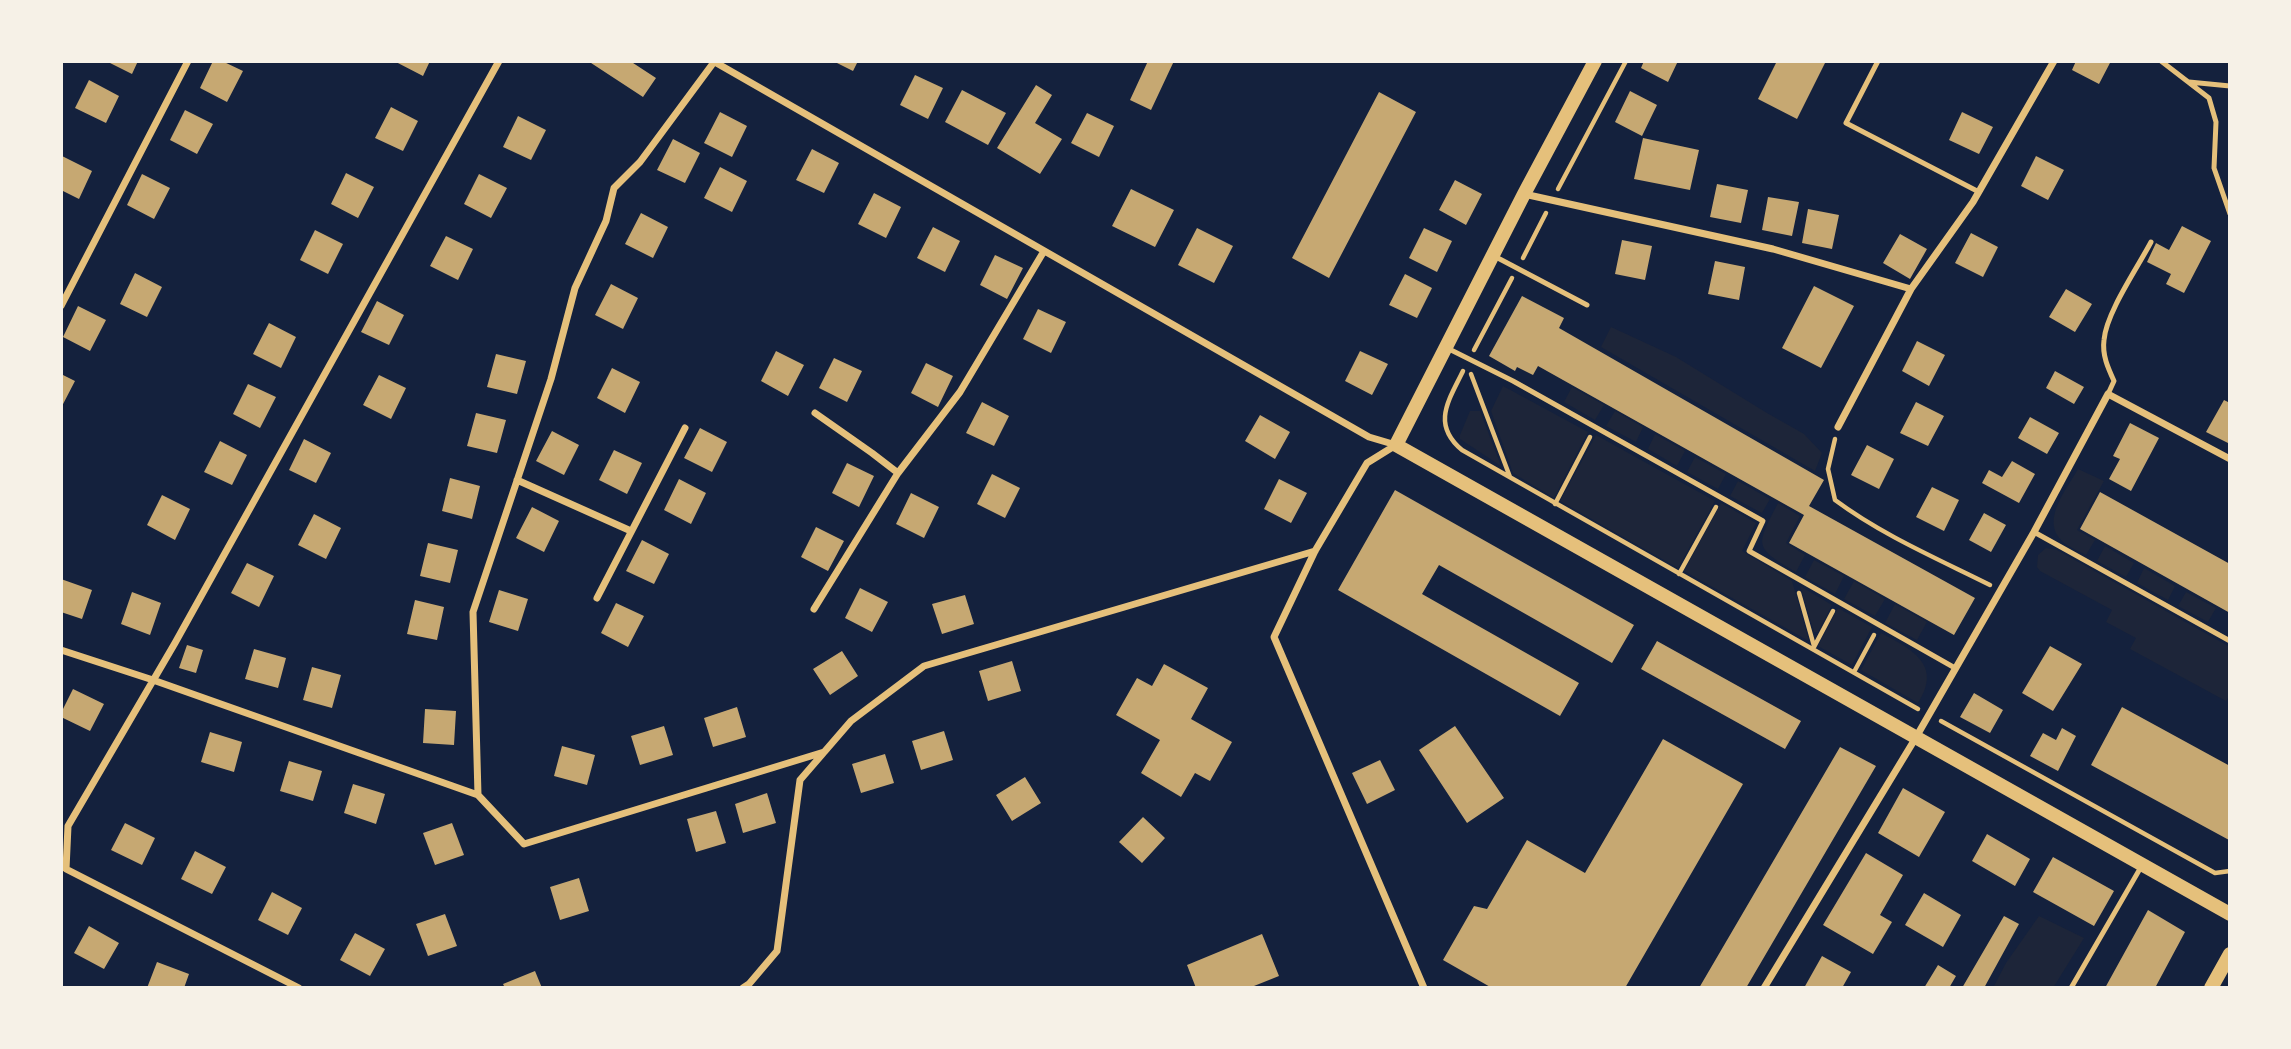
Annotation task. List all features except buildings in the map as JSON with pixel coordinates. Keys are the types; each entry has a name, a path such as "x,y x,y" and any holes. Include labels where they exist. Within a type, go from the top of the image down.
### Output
{"main road":[{"path":"1595,61 1396,445 2230,914"},
{"path":"2211,988 2230,954"}],"street":[{"path":"61,306 188,61"},
{"path":"299,988 66,869 68,826 153,680 499,61"},
{"path":"1838,427 1910,289 1979,192 2054,61"},
{"path":"478,795 473,612 551,379 575,288 606,221 614,188 640,162 714,62 1369,437 1396,445"},
{"path":"1524,194 1773,250 1910,289"},
{"path":"814,609 898,473 961,392 1044,251"},
{"path":"1764,988 1929,715 2034,532 2108,394 2230,458"},
{"path":"815,413 898,473"},
{"path":"597,598 685,428"},
{"path":"1396,445 1367,463 1315,551 1274,637 1424,988"},
{"path":"517,480 631,531"},
{"path":"743,988 777,951 800,780 851,721 924,666 1315,551"},
{"path":"61,650 478,795 524,844 824,752"}],"lane":[{"path":"1878,61 1846,123 1979,192"},
{"path":"2161,61 2208,98 2216,122 2214,168 2230,214"},
{"path":"2189,82 2230,86"},
{"path":"2108,394 2114,382 2105,362 2104,337 2112,314 2151,242"},
{"path":"1493,255 1587,305"},
{"path":"1446,348 1596,427 1763,521 1749,551 1955,668"},
{"path":"2034,532 2230,640"},
{"path":"2071,988 2143,864"}],"path":[{"path":"1626,61 1447,405 1444,415 1452,442 1555,504 1813,647 1854,673 2215,873 2230,871"},
{"path":"1468,361 1510,478"},
{"path":"1555,504 1596,427"},
{"path":"1838,427 1828,469 1835,500 1912,546 2000,591"},
{"path":"1679,574 1721,497"},
{"path":"1798,579 1796,584 1813,647"},
{"path":"1813,647 1837,601"},
{"path":"1854,673 1880,625"}],"shaded area":[{"path":"1611,327 1676,357 1804,434 1822,453 1815,471 1601,347"},
{"path":"1503,386 1588,432 1554,498 1513,473 1491,411"},
{"path":"1572,387 1604,405 1595,420 1564,402"},
{"path":"1470,411 1480,411 1501,466 1460,439"},
{"path":"1615,411 1643,427 1636,442 1606,426"},
{"path":"1655,434 1685,451 1677,466 1648,449"},
{"path":"1596,435 1715,501 1678,568 1560,501"},
{"path":"1695,457 1726,474 1718,489 1687,472"},
{"path":"2078,469 2104,481 2077,530 2095,540 2086,555 2062,541 2054,524 2054,514 2062,495"},
{"path":"1738,481 1770,499 1762,513 1730,496"},
{"path":"1721,503 1756,523 1742,551 1792,581 1809,641 1684,571"},
{"path":"1778,503 1800,516 1786,543 1805,555 1796,572 1772,557 1763,544 1765,528"},
{"path":"2105,546 2134,563 2126,577 2097,561"},
{"path":"2046,548 2057,550 2230,647 2230,695 2226,701 2130,649 2136,638 2106,622 2112,610 2040,571 2037,567 2038,555"},
{"path":"1814,560 1844,576 1835,594 1805,577"},
{"path":"2144,568 2175,586 2168,600 2137,583"},
{"path":"1854,581 1885,599 1875,616 1844,599"},
{"path":"1800,586 1832,605 1818,632 1814,632"},
{"path":"2186,592 2216,608 2208,622 2178,606"},
{"path":"1895,604 1927,622 1917,640 1885,623"},
{"path":"1838,608 1872,627 1852,665 1818,646"},
{"path":"1881,633 1912,652 1925,668 1925,689 1918,703 1861,670"},
{"path":"2039,916 2084,938 2053,988 1993,988 2006,963"}]}
